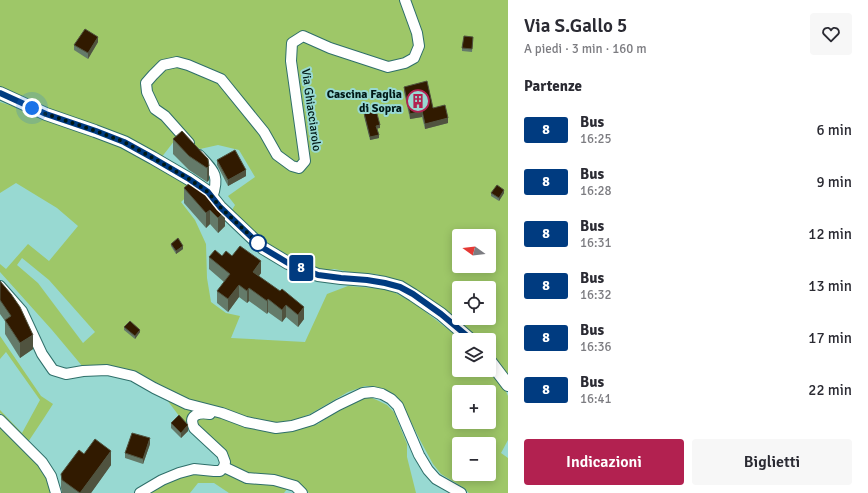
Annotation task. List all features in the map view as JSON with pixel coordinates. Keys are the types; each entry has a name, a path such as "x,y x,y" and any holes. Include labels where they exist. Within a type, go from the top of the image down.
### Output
{"street":[{"name":"Via Ghiacciarolo","path":"212,198 216,187 214,171 165,116 155,109 147,92 146,83 153,75 164,65 177,62 221,79 264,132 277,155 292,166 298,168 305,161 291,61 292,43 303,36 330,48 388,67 405,64 414,58 419,46 417,33 405,0"},
{"path":"0,94 46,114 124,142 189,179 204,189 220,207 263,248 288,263 318,275 367,280 400,287 413,294 441,314 464,333"},
{"path":"0,286 22,311 42,354 53,370 66,374 83,371 107,370 133,376 182,402 222,412 235,419"},
{"path":"496,369 508,385"},
{"path":"192,423 193,418 198,413 203,413 276,428 292,426 312,420 363,393 373,392 382,394 391,399 398,406 419,455 428,470 436,479 461,493"},
{"path":"140,493 162,480 194,469 220,471 224,467 225,462 222,454 194,428 182,402"},
{"path":"0,420 42,462 51,476 56,493"},
{"path":"224,467 247,478 274,480 295,486 302,493"}],"green space":[{"path":"0,0 508,0 508,380 496,364 496,333 470,333 461,325 496,325 496,281 452,281 452,317 444,309 415,289 401,282 376,274 356,273 334,269 323,271 270,245 241,223 232,210 235,205 228,196 255,177 239,150 218,145 200,149 187,141 175,140 161,158 0,89"},
{"path":"0,102 115,140 196,188 181,202 195,220 206,244 207,278 211,302 226,313 240,316 231,338 305,342 327,294 348,286 388,289 414,303 453,333 452,377 496,377 504,387 508,396 508,440 501,453 508,458 508,493 469,493 452,481 496,481 496,437 452,437 452,481 441,474 433,464 401,402 394,395 385,390 365,386 348,392 310,414 292,421 275,423 274,432 292,430 318,424 356,400 372,398 379,401 387,405 394,412 407,444 407,457 416,493 309,493 300,484 286,478 261,475 271,483 287,489 284,493 229,493 214,483 198,483 190,493 144,493 162,482 219,467 221,463 220,458 192,433 167,400 160,396 163,389 83,367 0,272 0,264 6,269 28,244 49,261 78,226 57,208 16,183 0,193","holes":["22,258 49,280 95,332 83,343 38,283 17,265"]},
{"path":"0,336 41,396 53,404 28,442 0,413 0,410 22,433 40,400 6,352 0,359"},
{"path":"0,424 43,469 53,493 0,493"}],"building":[{"path":"85,29 98,37 88,53 74,45"},
{"path":"464,36 473,37 472,49 462,48"},
{"name":"Cascina Faglia di Sopra","path":"427,81 433,108 445,105 448,118 425,124 422,111 410,114 404,87"},
{"path":"376,110 380,125 376,126 379,135 370,137 364,113"},
{"path":"182,131 208,159 209,166 207,168 189,156 173,139"},
{"path":"235,150 246,170 228,180 217,160"},
{"path":"193,180 211,200 213,198 225,212 218,218 210,210 206,213 184,188"},
{"path":"497,185 504,190 499,198 491,193"},
{"path":"178,238 183,246 176,251 171,244"},
{"path":"240,246 261,261 253,272 280,291 282,289 304,307 298,315 286,305 282,310 268,299 267,301 249,288 247,291 239,285 228,299 217,291 230,274 209,257 215,250 222,256 226,251 232,256"},
{"path":"0,281 20,307 33,335 20,343 5,320 11,316 0,300"},
{"path":"130,321 140,330 135,336 124,327"},
{"path":"179,415 188,425 181,433 171,423"},
{"path":"132,433 150,438 143,459 125,453"},
{"path":"95,439 111,451 80,493 62,480 61,474 79,450 84,454"}],"bus line":[{"name":"8","path":"0,93 46,114 124,142 189,179 208,192 220,207 263,248 288,263 318,275 367,280 400,287 413,294 441,314 464,333"}],"place":[{"name":"Cascina Faglia di Sopra","path":"418,101"}],"route":[{"path":"32,108 124,142 189,179 208,192 220,207 258,243"}]}
